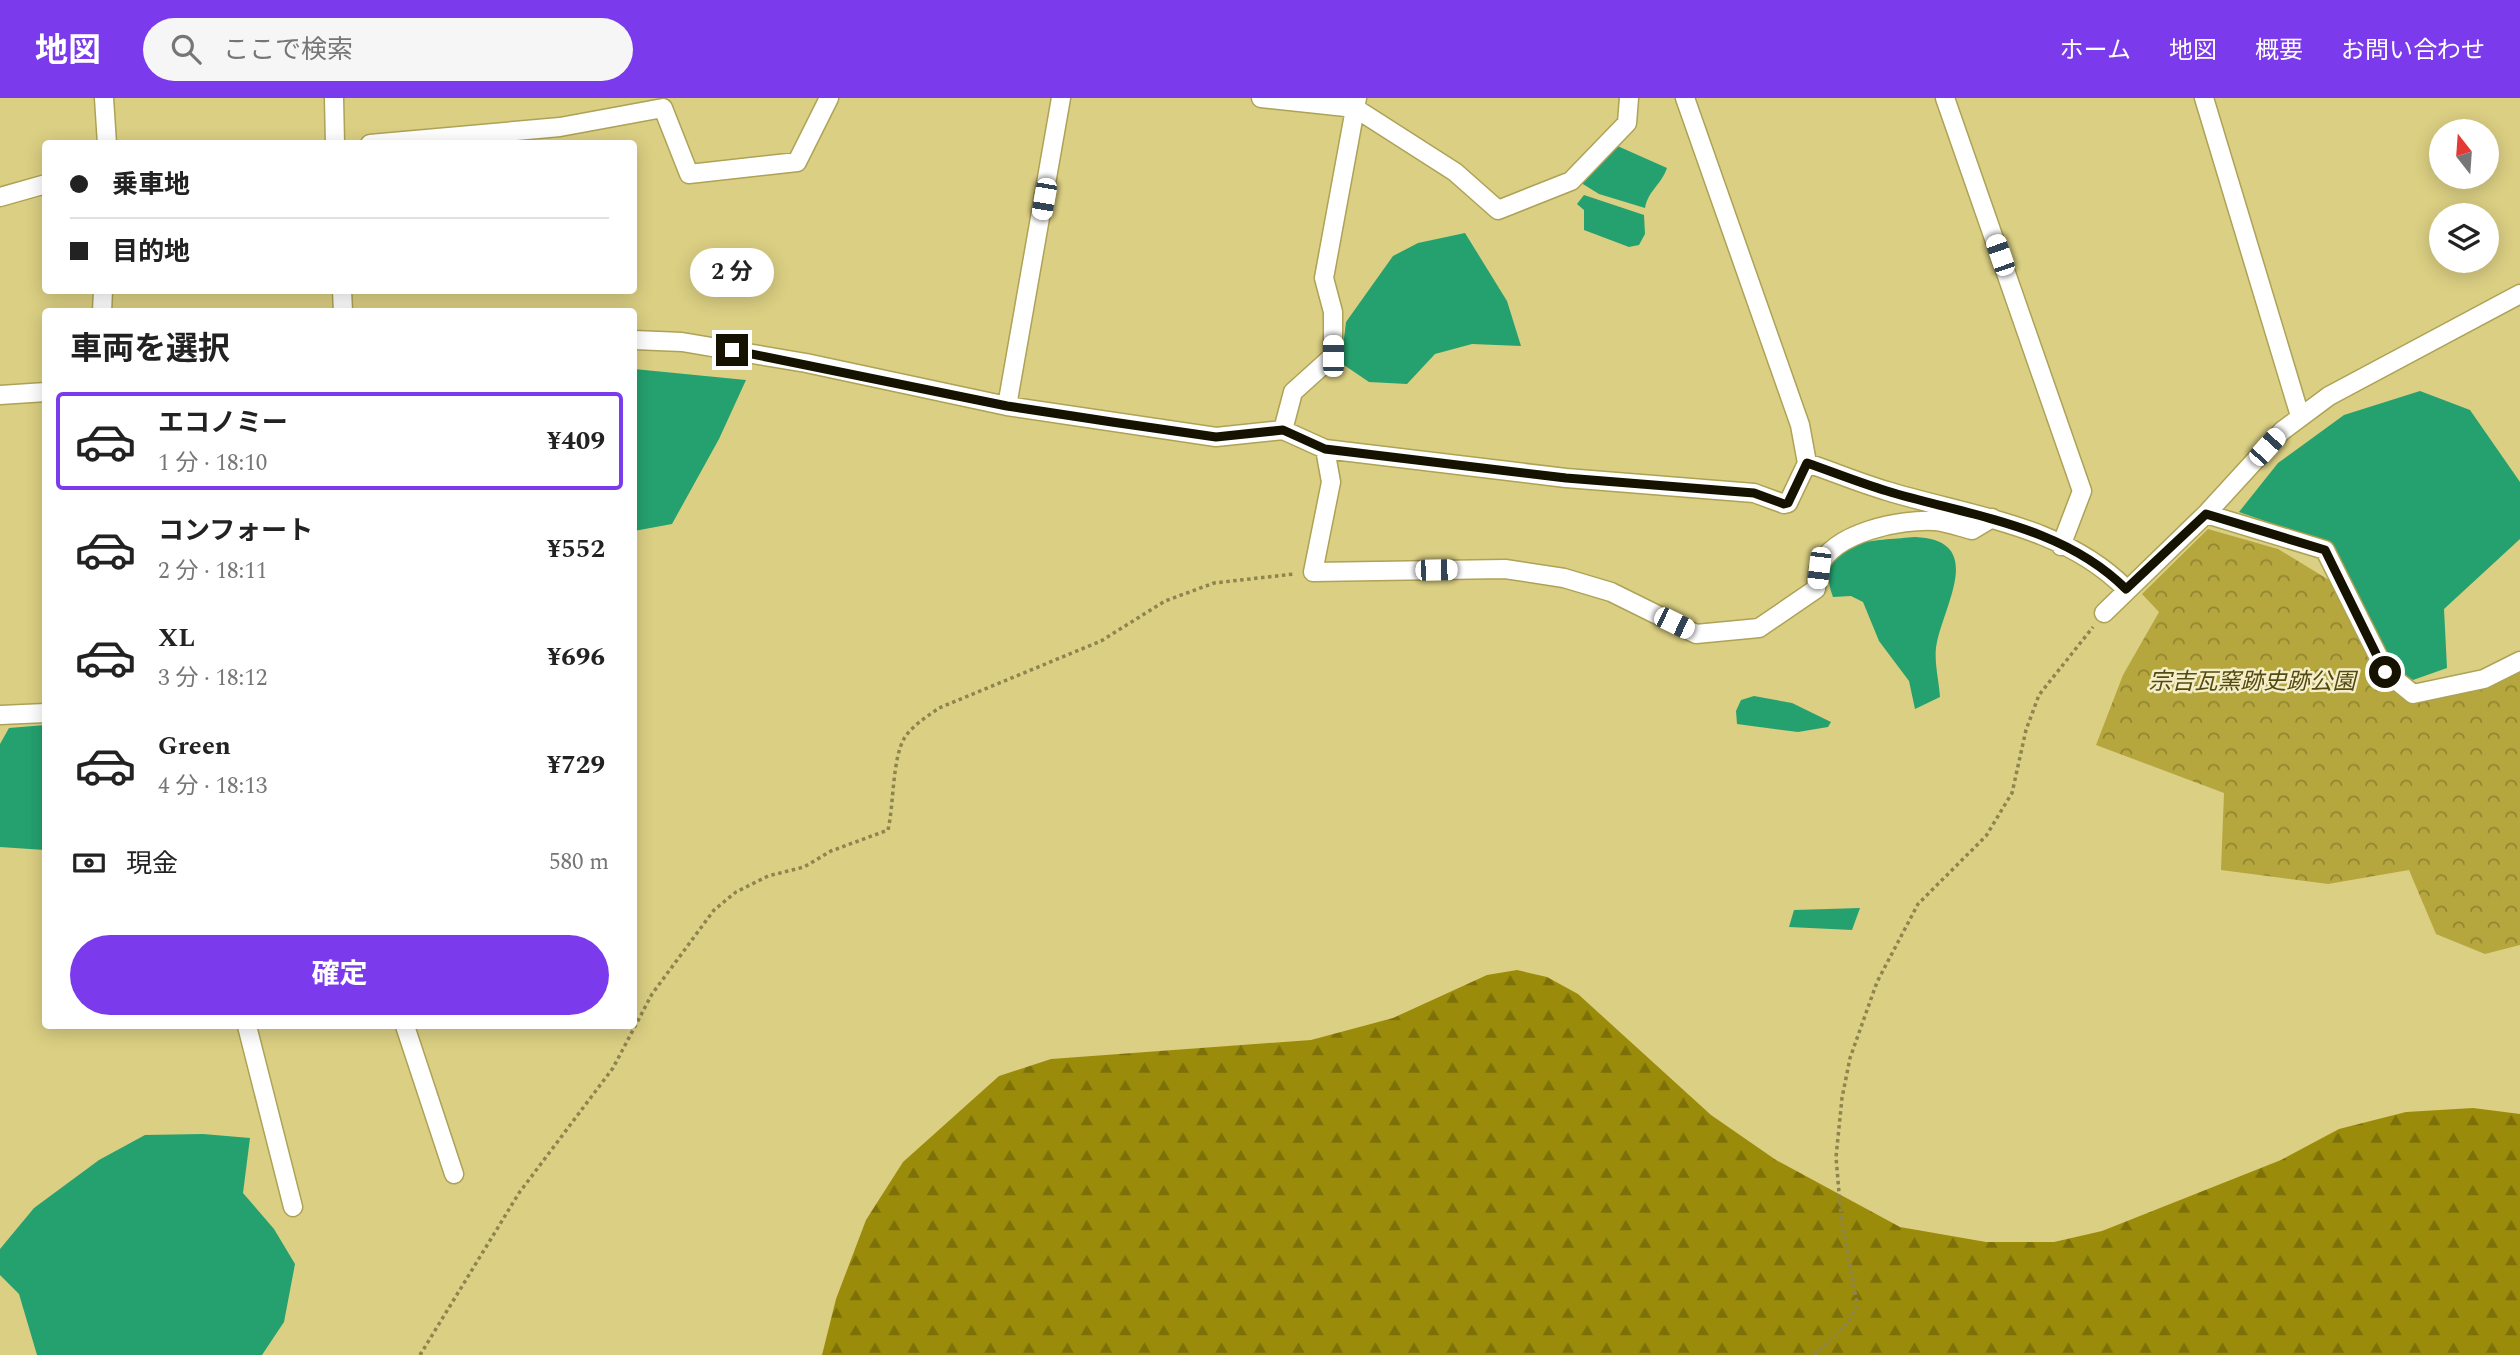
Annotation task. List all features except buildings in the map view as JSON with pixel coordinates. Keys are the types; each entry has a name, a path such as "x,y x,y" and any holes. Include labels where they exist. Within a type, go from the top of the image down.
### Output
{"street":[{"path":"104,98 107,140"},
{"path":"334,98 335,140"},
{"path":"415,140 560,127 663,108 689,174 797,162 829,98"},
{"path":"1007,406 1061,98"},
{"path":"1261,98 1356,103 1455,172 1498,210 1570,181 1627,123 1629,98"},
{"path":"637,340 682,342 792,361 1007,406 1216,437 1283,430 1325,449 1566,478 1754,493 1784,504 1788,503 1807,463 1800,425 1685,98"},
{"path":"1945,98 2082,491 2061,546"},
{"path":"2204,98 2300,416"},
{"path":"1283,430 1293,392 1333,356 1333,312 1324,278 1356,103"},
{"path":"0,197 42,185"},
{"path":"2104,613 2206,514 2282,431 2300,416 2329,396 2520,294"},
{"path":"0,395 42,392"},
{"path":"1325,449 1331,482 1313,572 1505,569 1564,578 1611,592 1696,634 1759,628 1816,589 1819,568 1833,548 1851,537 1879,527 1935,521 1972,530 1992,518"},
{"path":"1807,463 1888,492 2025,528 2089,559 2126,589"},
{"path":"2206,514 2325,550 2385,672 2413,694 2484,679 2520,661"},
{"path":"0,715 42,713"},
{"path":"248,1029 293,1207"},
{"path":"406,1029 454,1174"}],"path":[{"path":"637,1022 652,994 669,975 691,939 715,909 736,892 768,876 804,867 831,851 888,830 899,754 905,737 920,721 939,708 1101,641 1165,601 1214,583 1313,572"},
{"path":"1814,1355 1849,1322 1857,1303 1841,1216 1836,1157 1842,1098 1850,1058 1877,982 1918,904 1986,836 2012,793 2026,730 2039,695 2104,613"},
{"path":"420,1355 519,1193 613,1068 634,1029"}],"green space":[{"name":"宗吉瓦窯跡史跡公園","path":"2208,529 2278,549 2329,580 2385,682 2416,700 2520,663 2520,945 2485,954 2436,934 2409,870 2328,884 2221,870 2224,793 2096,745 2123,675 2159,612 2142,594"},
{"path":"1517,970 1547,977 1578,994 1711,1115 1776,1160 1900,1227 1986,1242 2054,1242 2102,1231 2281,1160 2339,1129 2406,1112 2473,1108 2520,1114 2520,1355 822,1355 836,1299 866,1220 903,1162 999,1076 1051,1059 1311,1040 1393,1018 1487,975"}],"shaded area":[{"path":"1613,144 1667,168 1645,208 1599,194 1578,181"},
{"path":"1584,195 1644,215 1645,234 1639,245 1629,247 1584,230 1584,210 1577,204"},
{"path":"1465,233 1507,301 1521,346 1472,344 1435,354 1407,384 1369,382 1341,363 1346,322 1393,256 1418,243"},
{"path":"637,369 746,380 719,439 672,524 637,530"},
{"path":"2420,391 2470,410 2520,482 2520,539 2444,609 2447,668 2413,680 2384,662 2327,543 2239,512 2278,463 2344,415"},
{"path":"1915,537 1936,541 1949,549 1955,561 1956,575 1936,649 1940,697 1915,709 1909,681 1879,641 1863,602 1851,596 1833,597 1829,578 1831,563 1838,553 1850,546"},
{"path":"1754,696 1792,703 1831,722 1828,727 1798,732 1737,724 1736,711 1741,700"},
{"path":"42,725 42,850 0,847 0,744 9,728"},
{"path":"1860,908 1852,930 1789,927 1794,910"},
{"path":"203,1134 250,1138 243,1193 274,1229 295,1264 284,1322 262,1355 37,1355 19,1294 0,1275 0,1249 34,1208 99,1160 145,1135"}],"route":[{"path":"732,350 1007,406 1112,422 1216,437 1283,430 1325,449 1566,478 1754,493 1784,504 1788,503 1807,463 1888,492 1956,507 2025,528 2089,559 2126,589 2206,514 2325,550 2385,672"}]}
